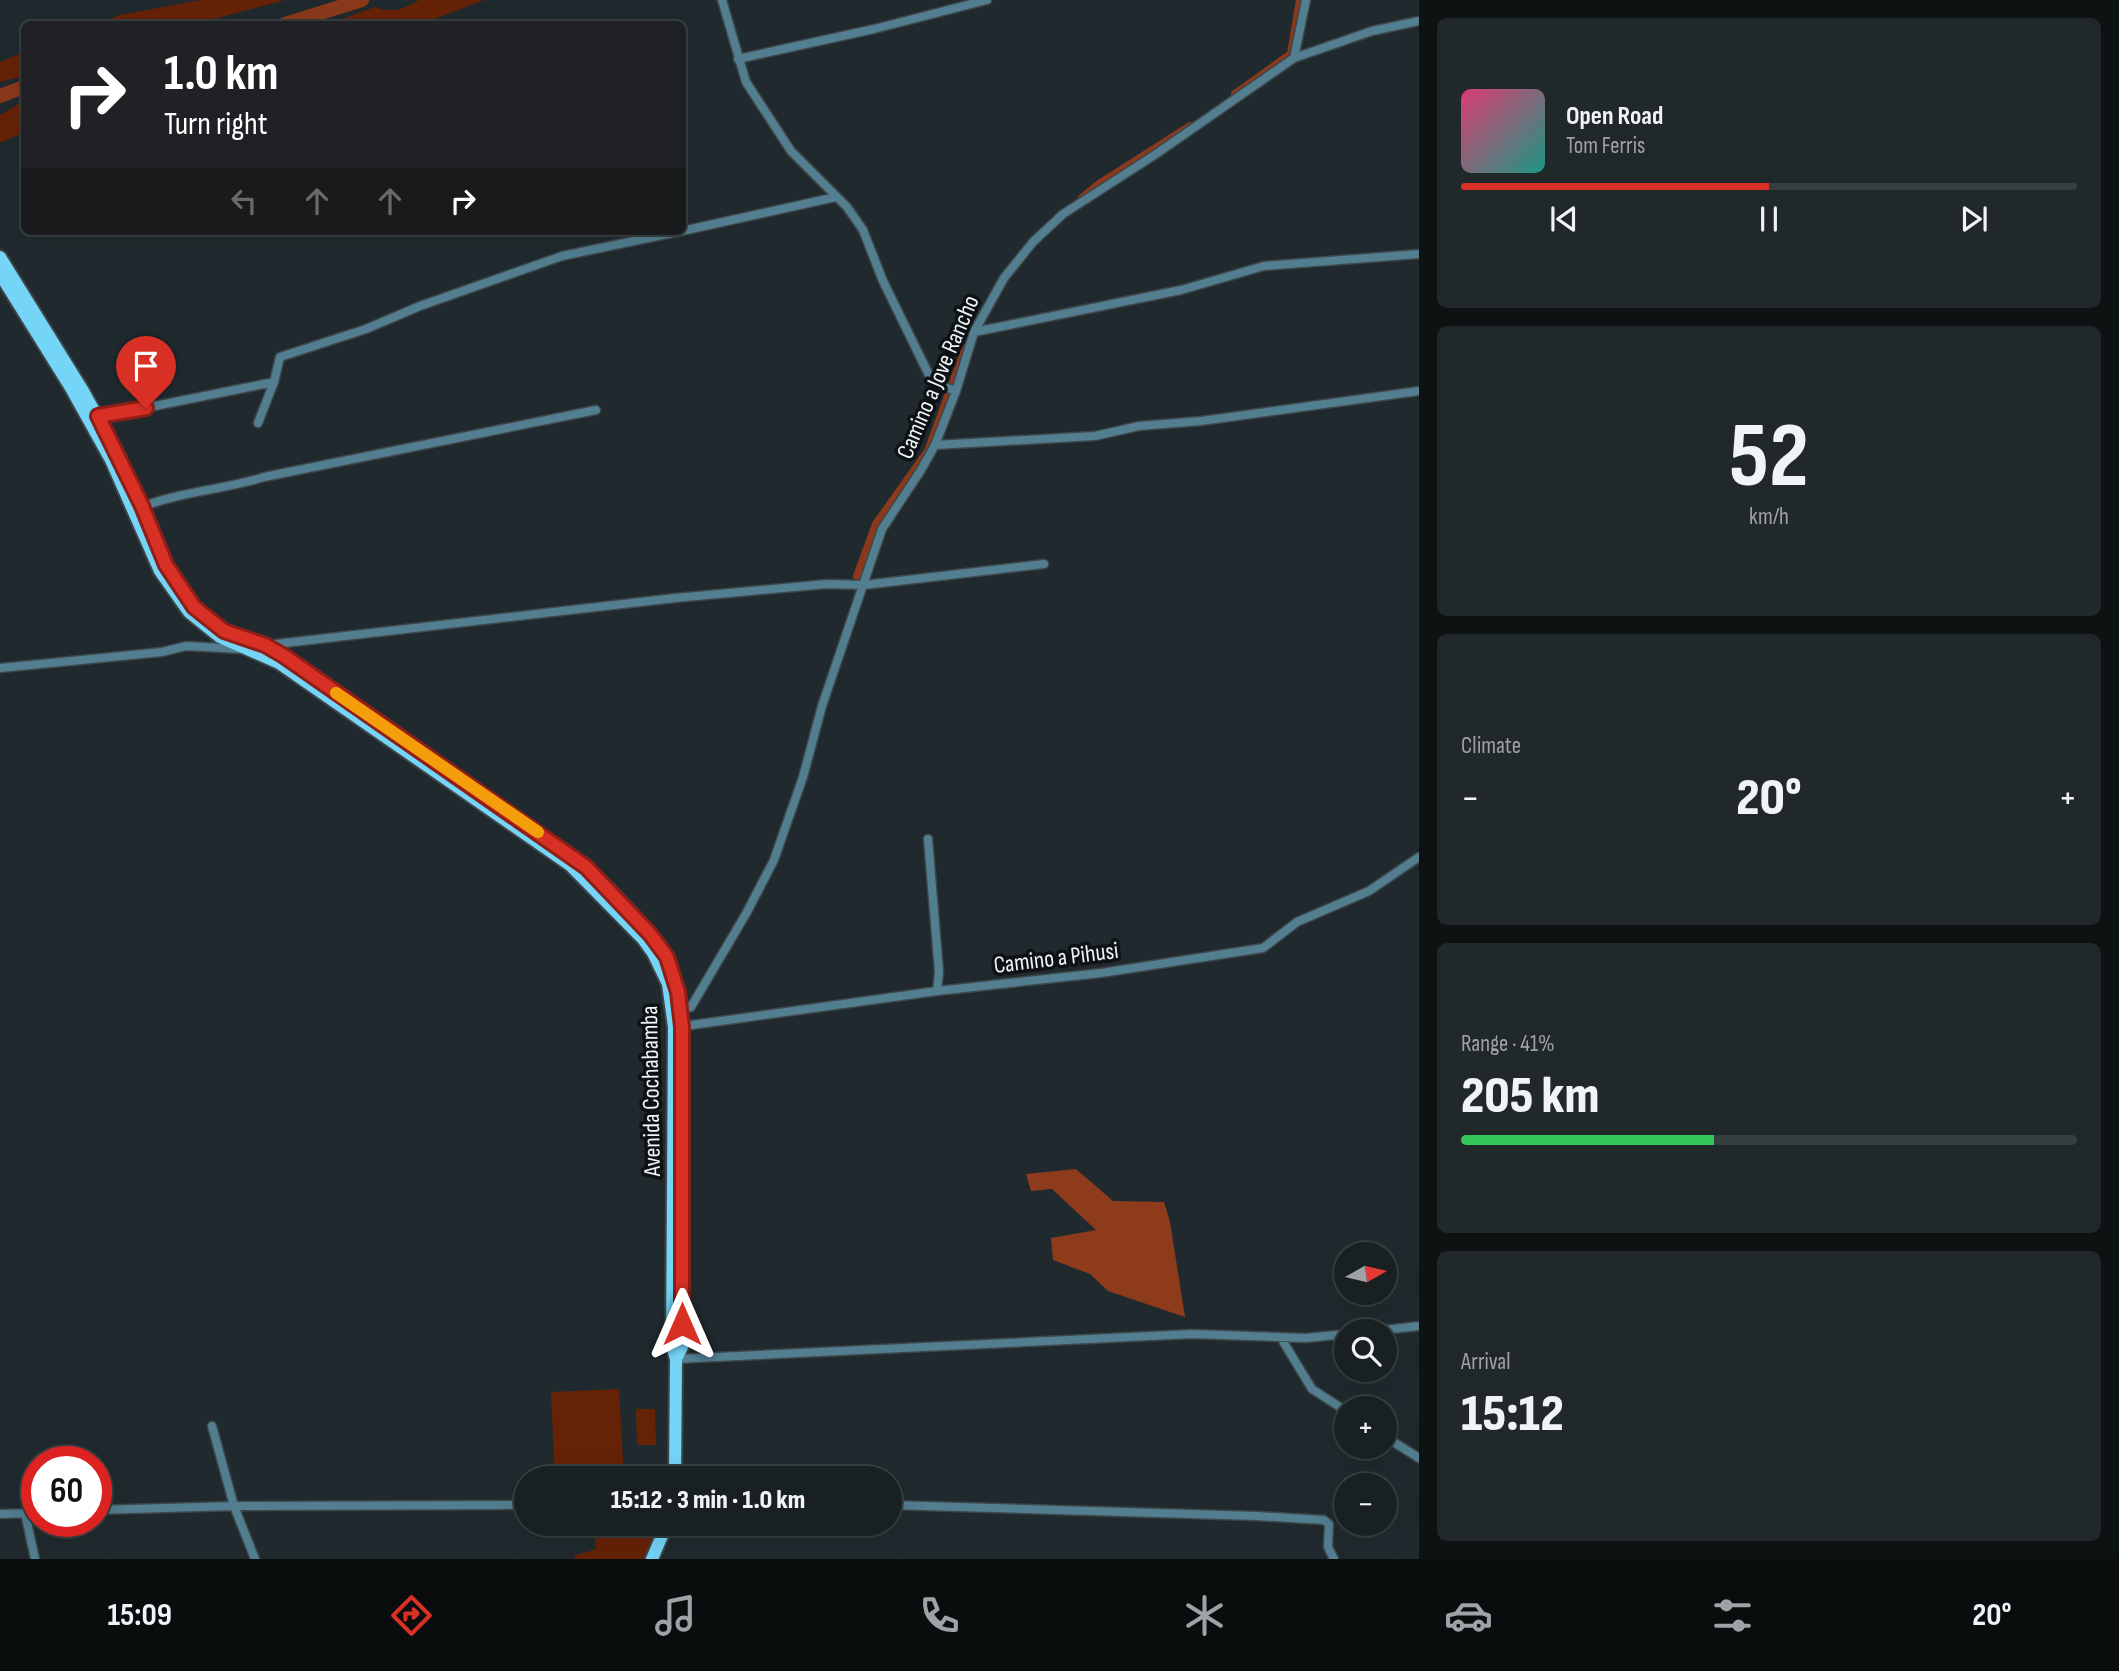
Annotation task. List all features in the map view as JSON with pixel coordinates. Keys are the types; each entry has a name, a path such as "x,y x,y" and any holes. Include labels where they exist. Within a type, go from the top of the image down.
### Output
{"main road":[{"name":"Avenida Cochabamba","path":"0,257 34,308 94,419 166,565 194,607 224,631 265,645 586,867 650,934 667,957 678,1027 677,1276 682,1347 676,1359 675,1466"},
{"name":"Avenida Cochabamba","path":"0,274 94,419"},
{"name":"Avenida Cochabamba","path":"139,508 160,570 189,612 220,637 279,663 570,865 643,939 668,984 677,1010"},
{"path":"652,1559 662,1536"}],"street":[{"path":"722,0 746,82 791,151 847,207 863,230 883,281 929,375 939,385 956,391"},
{"path":"738,60 987,0"},
{"path":"1294,58 1306,0"},
{"name":"Camino a Jove Rancho","path":"677,1010 691,1007 774,860 882,528 921,470 934,445 956,391 974,332 1004,278 1033,242 1063,214 1156,154 1294,58 1372,31 1419,21"},
{"path":"686,230 836,197"},
{"path":"258,423 274,382 280,357 366,329 420,306 562,256 663,235"},
{"path":"974,332 1181,290 1264,266 1419,254"},
{"path":"94,419 274,382"},
{"path":"934,445 1095,436 1139,426 1201,421 1419,391"},
{"path":"139,508 264,477 596,410"},
{"path":"0,668 162,652 186,646 251,649 265,645 676,598 827,584 864,585 1044,564"},
{"path":"928,839 939,972 937,991"},
{"name":"Camino a Pihusi","path":"678,1027 937,991 1101,973 1264,948 1297,922 1369,891 1419,857"},
{"path":"1397,1329 1419,1326"},
{"path":"676,1359 1192,1334 1281,1338 1334,1335"},
{"path":"1281,1338 1312,1389 1334,1403"},
{"path":"212,1426 234,1506 255,1559"},
{"path":"1397,1444 1419,1458"},
{"path":"112,1510 234,1506 514,1505"},
{"path":"902,1505 1325,1520 1329,1524 1328,1547 1334,1559"},
{"path":"0,1514 21,1514"},
{"path":"30,1537 35,1559"}],"shaded area":[{"path":"201,0 285,0 207,21 104,21 120,15"},
{"path":"419,0 484,0 426,21 336,21 375,7 397,10"},
{"path":"21,53 21,77 0,82 0,62"},
{"path":"21,103 21,133 0,143 0,115"},
{"path":"1076,1169 1113,1201 1164,1202 1170,1222 1185,1317 1108,1291 1090,1274 1053,1260 1051,1238 1096,1230 1052,1189 1031,1191 1026,1174"},
{"path":"619,1389 623,1466 554,1466 551,1392"},
{"path":"636,1409 655,1409 656,1445 637,1445"},
{"path":"630,1464 666,1465 666,1466"},
{"path":"595,1536 659,1536 648,1559 575,1559 574,1556 596,1549"}],"waterway":[{"path":"295,21 362,0"},
{"path":"1235,94 1291,54 1300,0"},
{"path":"0,96 21,88"},
{"path":"1082,198 1099,184 1190,126"},
{"path":"857,576 876,524 928,451 966,347"}],"slow traffic":[{"path":"336,693 538,832"}],"route":[{"path":"146,408 98,416 142,506 166,565 194,607 224,631 265,645 284,656 578,860 650,934 667,957 678,992 682,1027 682,1324"}]}
